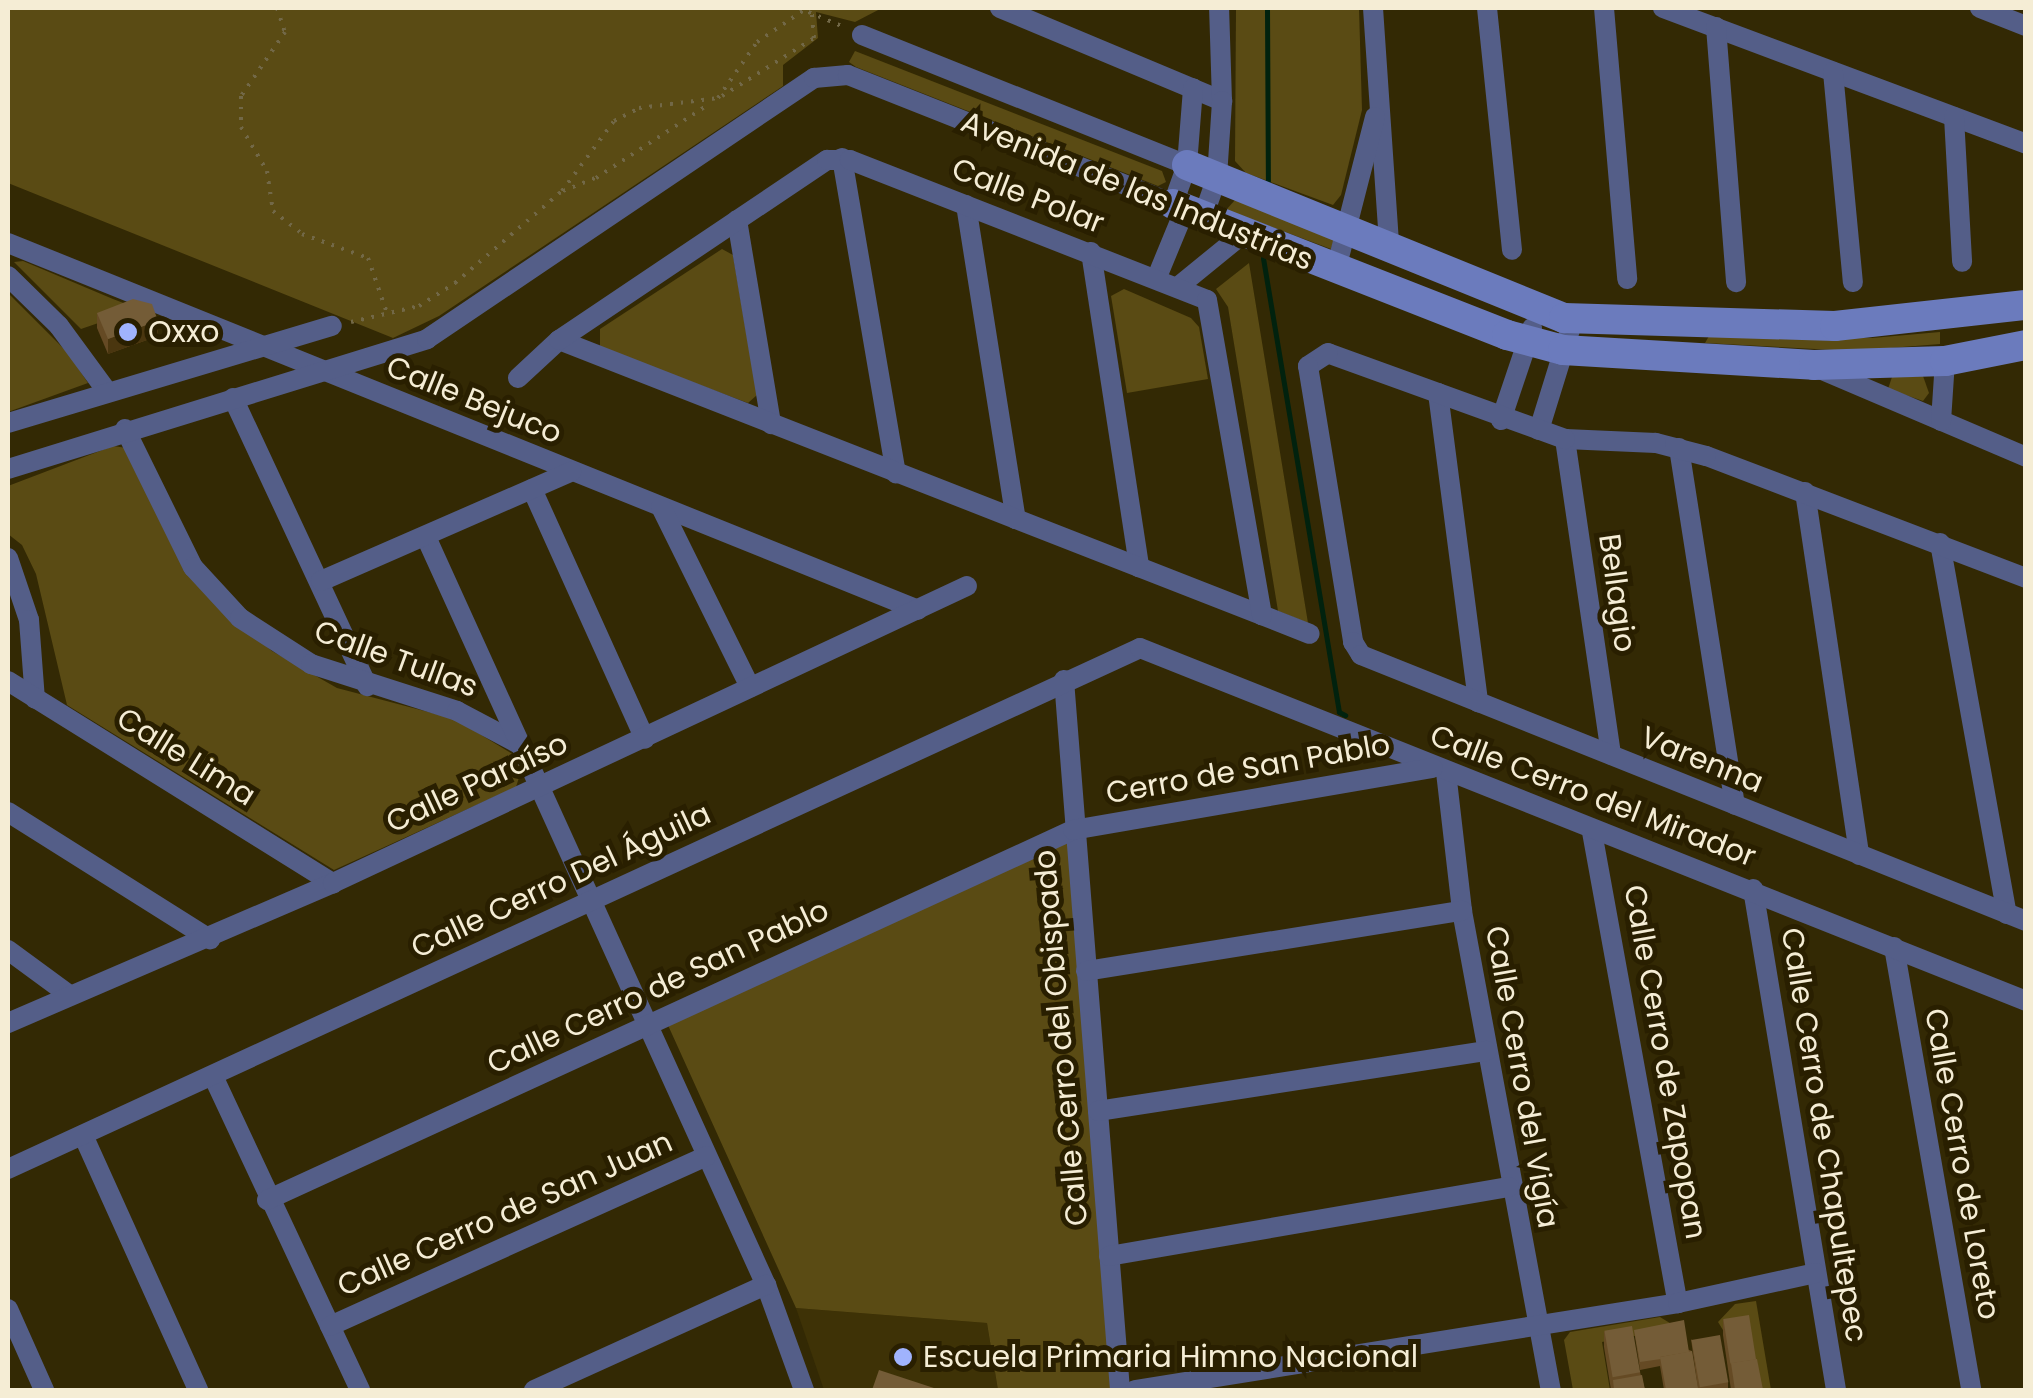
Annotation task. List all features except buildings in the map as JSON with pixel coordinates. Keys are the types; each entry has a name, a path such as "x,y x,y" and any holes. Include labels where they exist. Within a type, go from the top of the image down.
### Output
{"street":[{"path":"1000,8 1222,100"},
{"path":"1157,278 1187,210 1217,177 1222,100 1220,8"},
{"path":"1373,8 1389,245"},
{"path":"1487,8 1512,250"},
{"path":"1604,8 1627,279"},
{"path":"1663,8 2026,144"},
{"path":"1980,8 2026,26"},
{"path":"1716,28 1736,282"},
{"name":"Avenida de las Industrias","path":"862,36 1351,229 1537,312 1573,320 1835,326 1973,316 2026,305"},
{"path":"1833,72 1853,282"},
{"name":"Avenida de las Industrias","path":"325,371 437,333 797,88 830,74 870,84 1527,342 1563,350 1814,366 1945,361 2026,345"},
{"path":"1187,210 1193,88"},
{"path":"1336,269 1351,229 1379,101"},
{"path":"1954,117 1962,262"},
{"path":"518,378 559,340 827,160 842,158 896,472"},
{"name":"Calle Polar","path":"842,158 1208,300 1216,317 1262,615"},
{"path":"966,204 1016,520"},
{"path":"736,220 772,424"},
{"path":"1179,286 1244,233"},
{"name":"Calle Bejuco","path":"8,244 918,610"},
{"path":"1091,252 1139,567"},
{"path":"1406,296 1420,290 1426,277 1418,257"},
{"path":"8,276 80,350 106,390"},
{"path":"1501,420 1537,312"},
{"path":"1973,316 1982,354"},
{"path":"1539,430 1573,320"},
{"path":"1695,361 1684,342 1698,324"},
{"path":"8,423 106,390 332,326"},
{"path":"559,340 1310,634"},
{"name":"Varenna","path":"1438,393 1328,353 1308,366 1358,652 2016,917"},
{"path":"1941,422 1945,361"},
{"path":"1814,366 2026,457"},
{"path":"8,469 125,429 325,371"},
{"path":"1438,393 1501,420 1565,439 1679,448 1940,542 2026,578"},
{"path":"1438,393 1478,702"},
{"path":"233,398 367,686"},
{"name":"Calle Tullas","path":"125,429 174,532 211,591 280,647 367,686 457,711 519,744"},
{"name":"Bellagio","path":"1565,439 1610,755"},
{"path":"1679,448 1734,805"},
{"path":"321,581 570,472"},
{"path":"532,489 645,740"},
{"path":"1805,492 1860,855"},
{"path":"660,507 750,687"},
{"path":"426,537 592,899 644,1026 766,1285 804,1390"},
{"path":"1940,542 2016,917"},
{"path":"8,558 29,620 36,699"},
{"name":"Calle Paraíso","path":"8,1023 68,994 210,939 645,740 967,586"},
{"name":"Calle Cerro Del Águila","path":"8,1169 1140,648"},
{"name":"Calle Cerro del Mirador","path":"1140,648 1592,832 1752,889 2026,1001"},
{"name":"Calle Cerro del Obispado","path":"1064,680 1120,1390"},
{"name":"Calle Lima","path":"8,682 333,882"},
{"name":"Cerro de San Pablo","path":"1073,830 1440,770"},
{"name":"Calle Cerro del Vigía","path":"1440,770 1509,1187 1551,1390"},
{"path":"8,812 210,939"},
{"name":"Calle Cerro de San Pablo","path":"267,1200 1073,830"},
{"name":"Calle Cerro de Zapopan","path":"1592,832 1678,1302"},
{"name":"Calle Cerro de Chapultepec","path":"1752,889 1836,1390"},
{"path":"1086,970 1462,911"},
{"name":"Calle Cerro de Loreto","path":"1894,948 1971,1390"},
{"path":"8,950 68,994"},
{"path":"1098,1110 1486,1051"},
{"path":"213,1076 267,1200 360,1390"},
{"path":"83,1135 198,1390"},
{"name":"Calle Cerro de San Juan","path":"330,1326 706,1156"},
{"path":"1109,1256 1509,1187"},
{"path":"1135,1390 1538,1321 1678,1302 1816,1273"},
{"path":"534,1390 766,1285"},
{"path":"8,1310 44,1390"}],"path":[{"path":"277,8 285,32 241,96 241,127 268,171 273,211 302,234 368,258 387,315"},
{"path":"332,326 419,306 455,282 562,191 614,121 639,108 718,98 757,42 801,8 862,36"},
{"path":"562,191 596,178 814,38 812,13"}],"shaded area":[{"path":"8,8 882,8 855,22 816,12 818,38 783,65 783,86 439,316 393,338 8,183"},
{"path":"1236,8 1359,8 1362,110 1341,195 1333,205 1246,173 1235,161"},
{"path":"855,51 1162,171 1166,182 1158,186 856,67 849,62"},
{"path":"1235,200 1334,239 1331,249 1226,210"},
{"path":"722,249 733,255 757,395 748,403 600,348 600,329"},
{"path":"23,261 139,309 81,329 14,262"},
{"path":"1249,263 1308,623 1278,611 1228,307 1216,289"},
{"path":"1124,289 1191,318 1199,327 1208,379 1127,393 1111,296"},
{"path":"8,293 68,353 88,383 8,412"},
{"path":"1940,332 1940,344 1853,351 1705,343 1709,336 1872,338"},
{"path":"1923,376 1929,393 1923,401 1888,389 1892,377"},
{"path":"113,446 127,448 215,605 272,651 337,688 455,719 514,755 522,768 516,787 334,870 67,705 36,574 22,545 8,534 8,486"},
{"path":"1074,838 1116,1390 998,1390 987,1323 796,1308 667,1023"},
{"path":"1756,1301 1771,1390 1760,1390 1718,1322 1735,1304"},
{"name":"Escuela Primaria Himno Nacional","path":"796,1308 987,1323 998,1390 824,1390"},
{"path":"1660,1317 1678,1328 1602,1342 1610,1390 1573,1390 1564,1340 1570,1332"}],"waterway":[{"path":"1267,8 1268,181"},
{"path":"1263,258 1339,712 1345,715"}],"place":[{"name":"Oxxo","path":"128,332"},
{"name":"Escuela Primaria Himno Nacional","path":"903,1357"}]}
